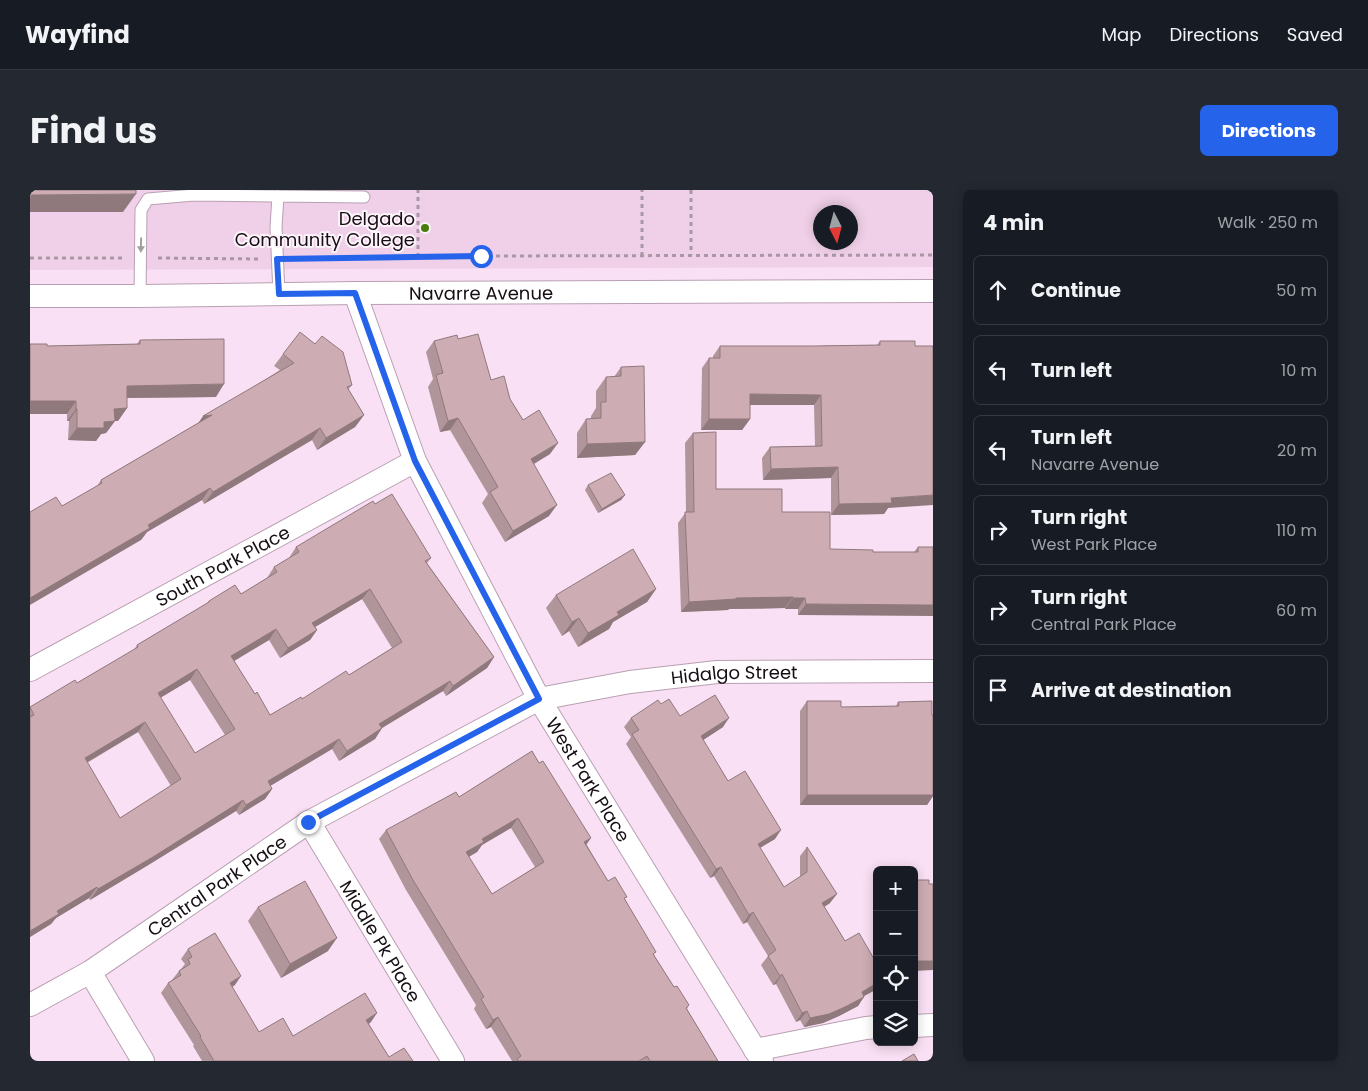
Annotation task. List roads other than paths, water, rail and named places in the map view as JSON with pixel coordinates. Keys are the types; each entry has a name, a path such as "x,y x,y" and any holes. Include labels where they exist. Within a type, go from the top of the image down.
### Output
{"street":[{"name":"Navarre Avenue","path":"30,296 933,291"},
{"name":"West Park Place","path":"355,293 415,461 539,699 758,1056"},
{"name":"South Park Place","path":"30,670 415,461"},
{"name":"Hidalgo Street","path":"539,699 630,682 717,672 933,671"},
{"name":"Central Park Place","path":"30,1005 90,972 308,822 539,699"},
{"name":"Middle Pk Place","path":"308,822 453,1061"},
{"path":"90,972 143,1061"},
{"path":"918,1026 933,1025"},
{"path":"758,1056 873,1027"}],"lane":[{"path":"140,296 141,210 148,199 194,195 364,197"},
{"path":"278,196 276,227 279,294"}],"place":[{"name":"Delgado Community College","path":"425,228"}]}
